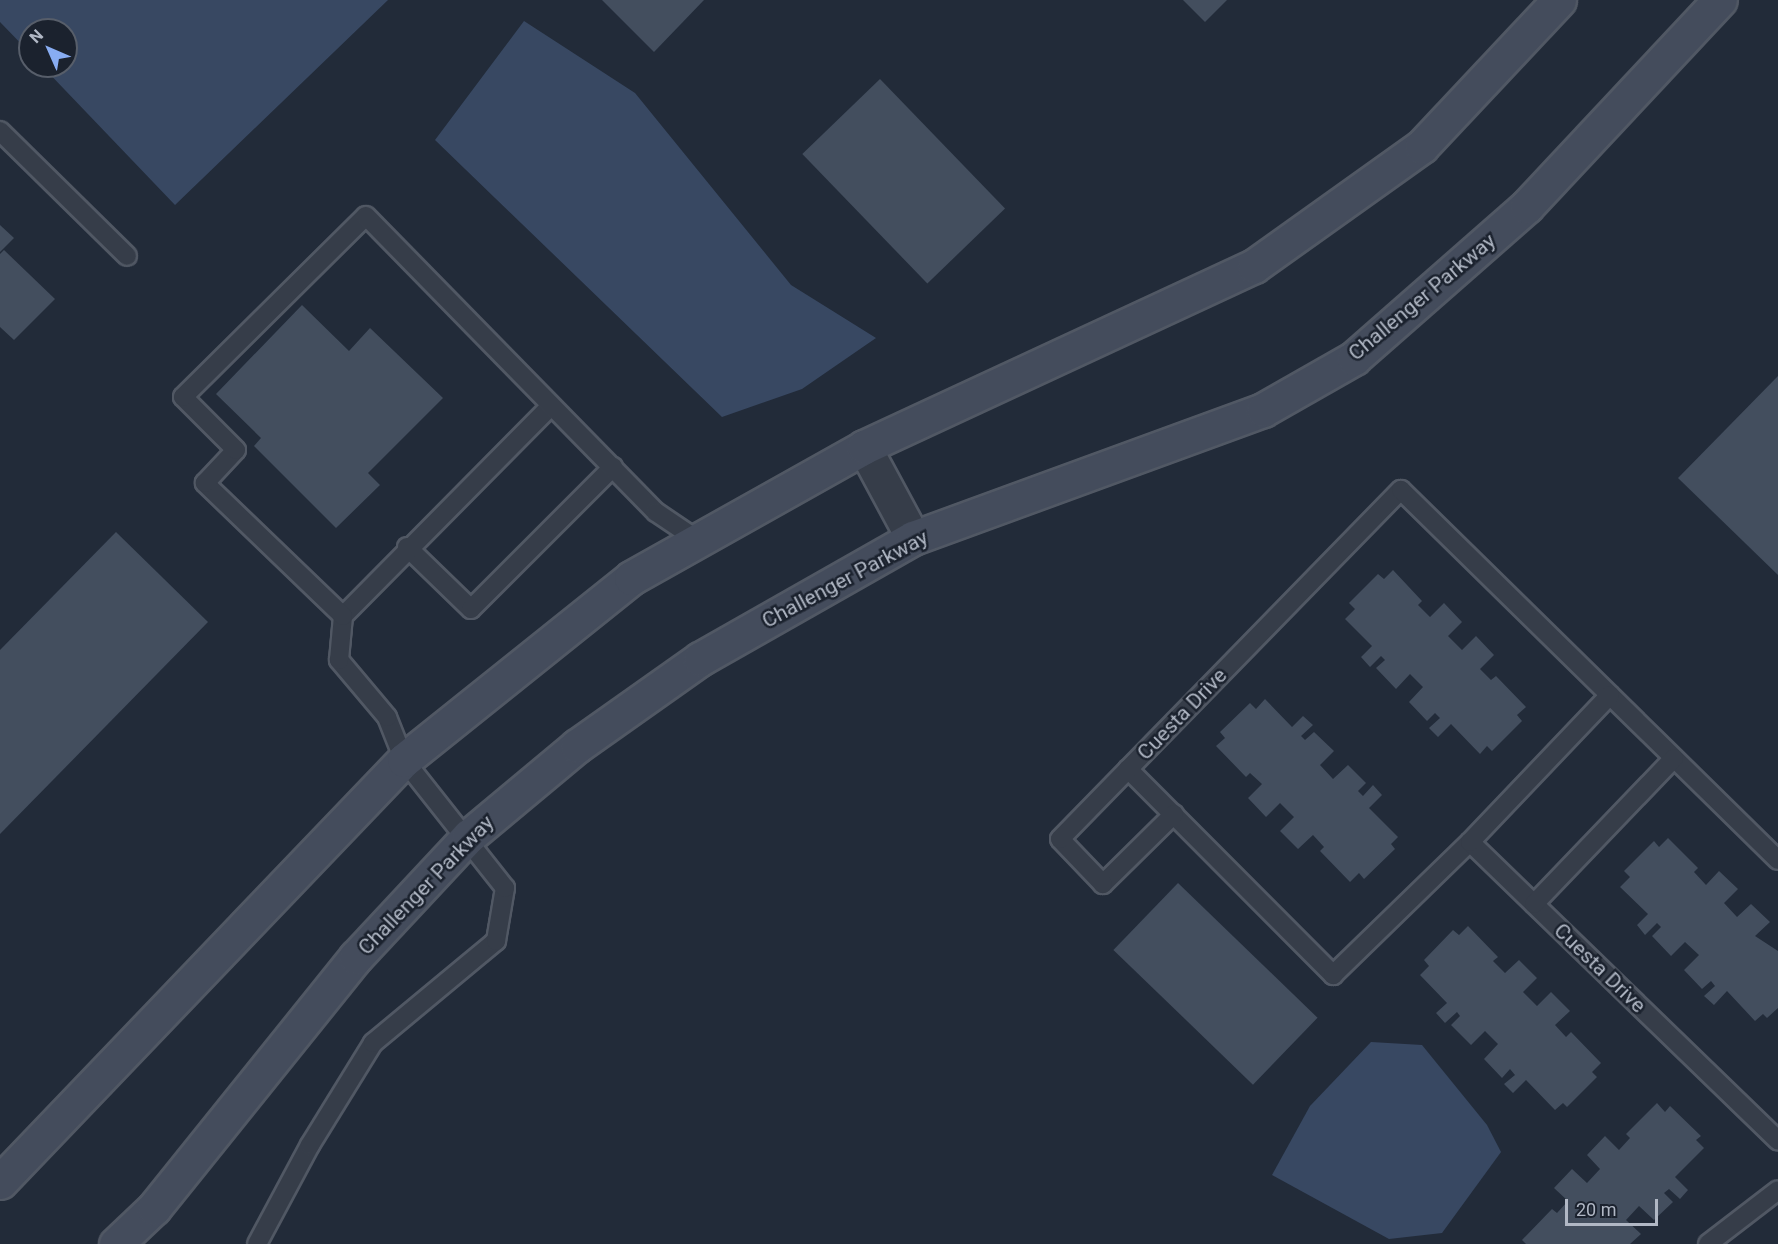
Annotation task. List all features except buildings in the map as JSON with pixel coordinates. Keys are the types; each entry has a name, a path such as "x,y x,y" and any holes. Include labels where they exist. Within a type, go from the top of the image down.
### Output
{"main road":[{"path":"0,1182 404,760 631,578 864,447 1254,266 1422,146 1559,0"},
{"name":"Challenger Parkway","path":"116,1244 154,1208 356,957 469,836 577,746 700,659 913,538 1263,410 1353,358 1440,287 1527,206 1720,0"}],"street":[{"path":"864,447 913,538"}],"lane":[{"path":"0,131 128,256"},
{"path":"343,616 205,483 236,450 183,398 366,216 656,512 699,541"},
{"path":"257,1244 310,1145 373,1043 496,941 505,888 469,836 404,760 387,717 339,660 343,616 407,547 551,406"},
{"path":"407,547 471,609 613,467"},
{"name":"Cuesta Drive","path":"1778,860 1401,490 1128,769 1333,975 1470,842 1778,1140"},
{"path":"1470,842 1610,695"},
{"path":"1534,904 1674,758"},
{"path":"1128,769 1060,839 1103,884 1174,814"},
{"path":"1709,1244 1778,1190"}],"water":[{"path":"0,0 388,0 175,205 53,78 78,78 78,18 18,18 18,41 0,22"},
{"path":"524,21 635,93 791,285 876,338 802,389 722,417 435,140"},
{"path":"1371,1042 1422,1045 1487,1125 1501,1152 1442,1233 1389,1239 1272,1175 1310,1106"}]}
